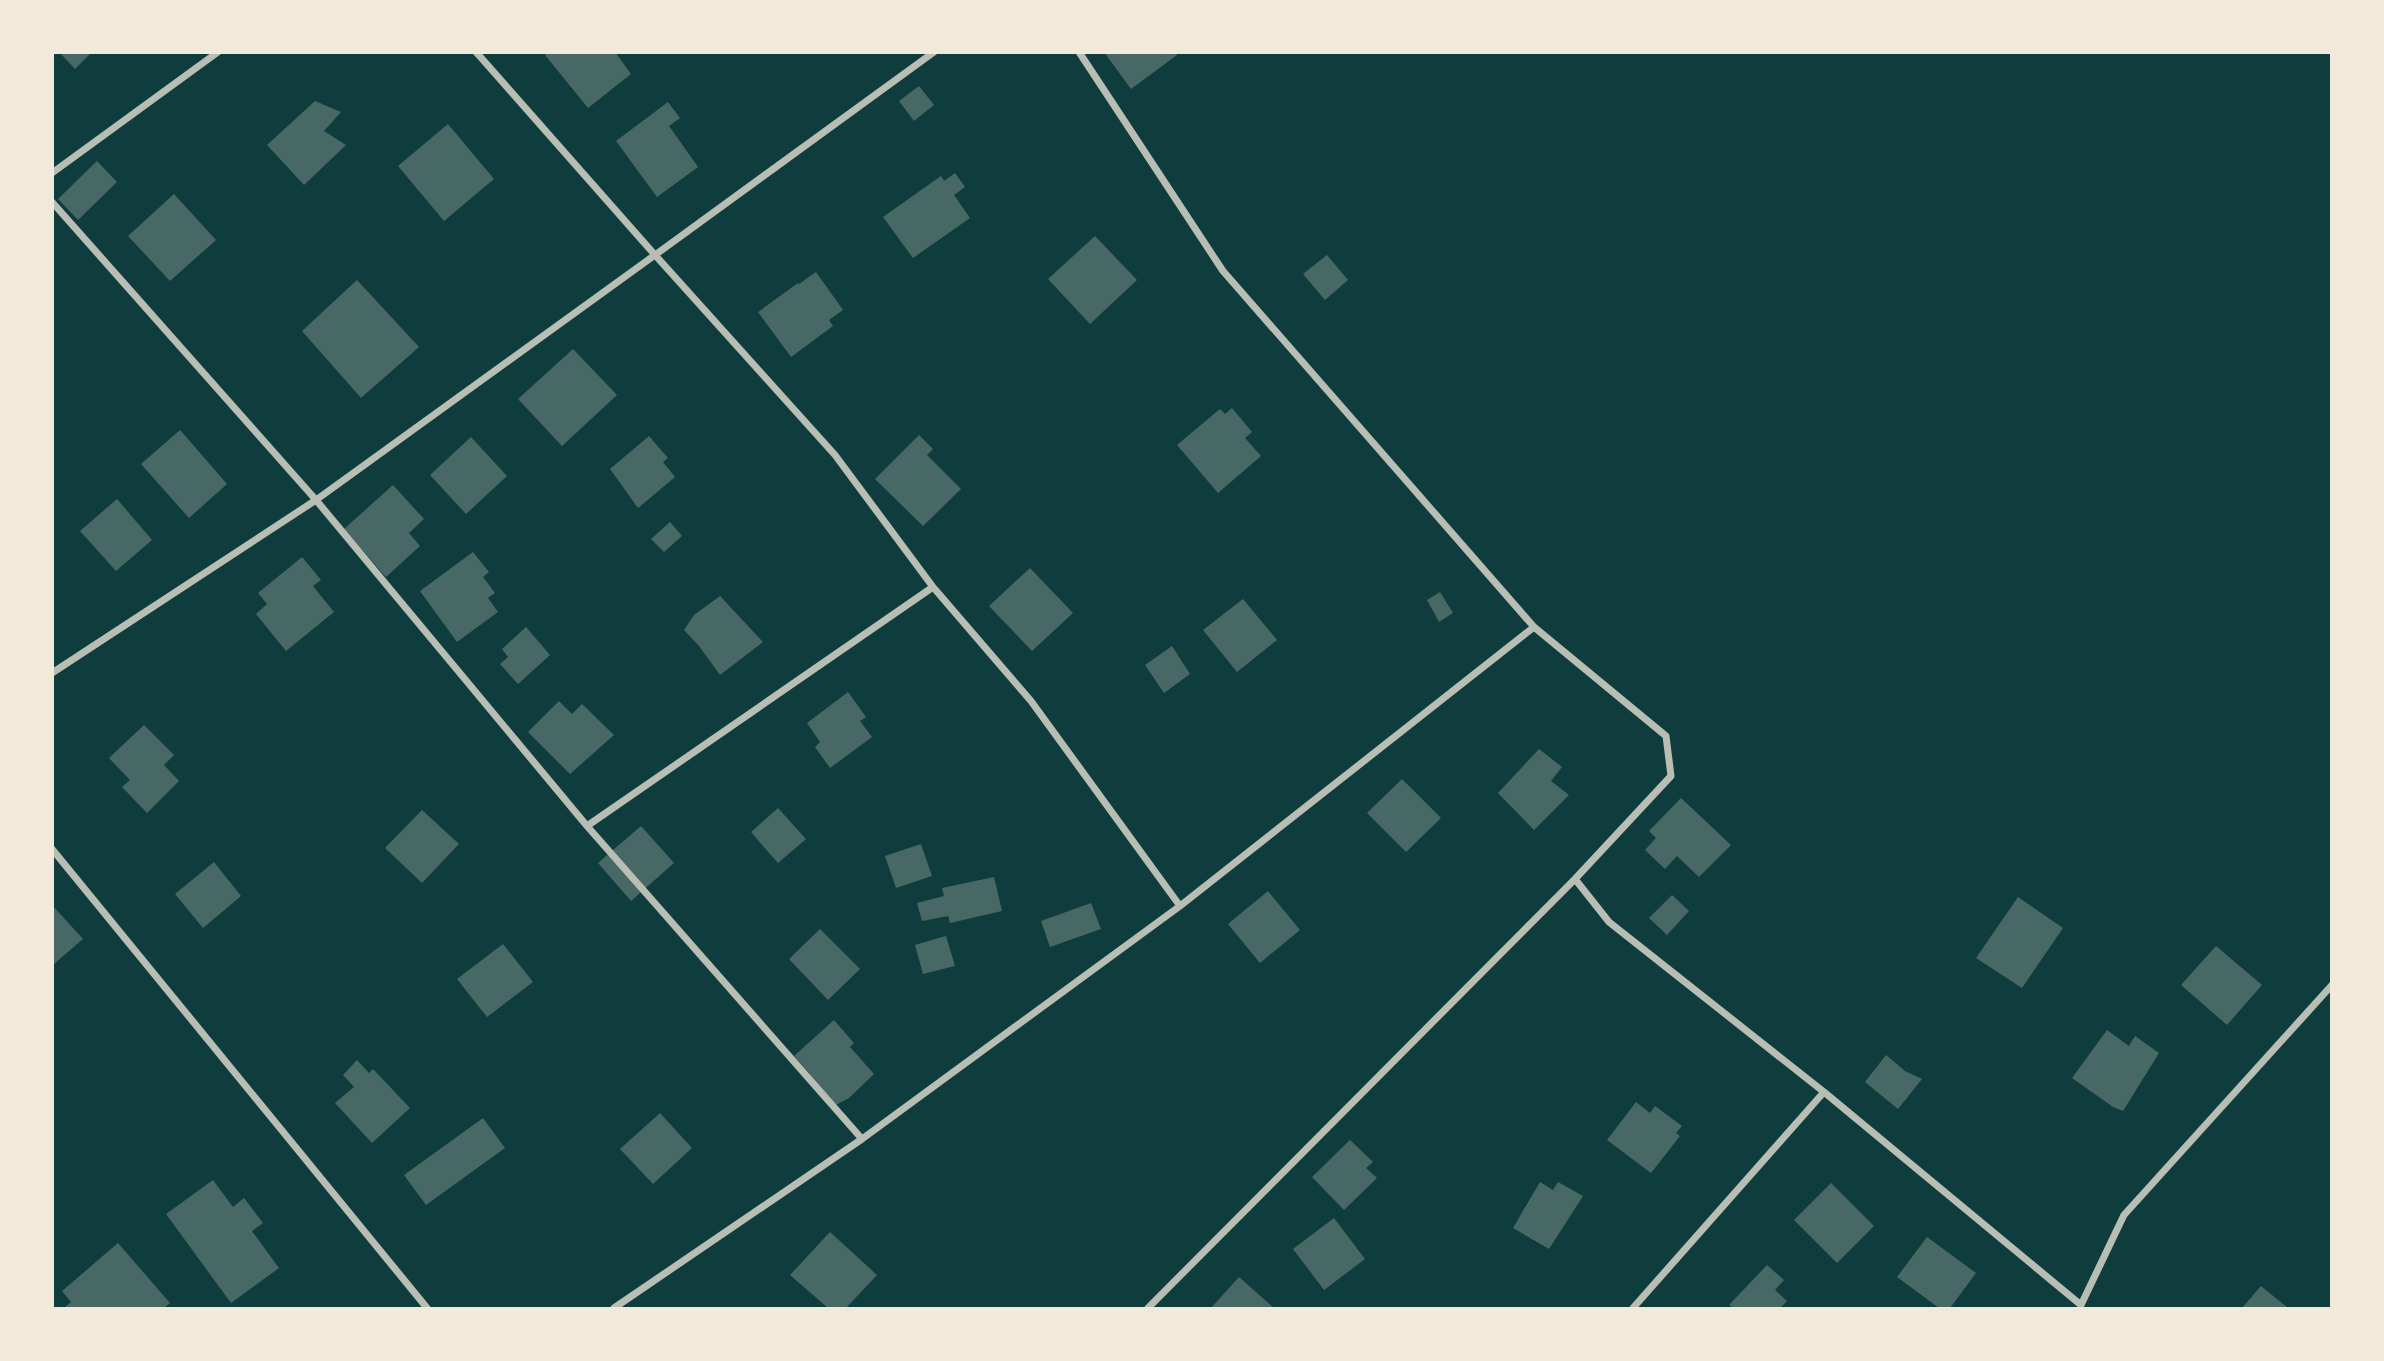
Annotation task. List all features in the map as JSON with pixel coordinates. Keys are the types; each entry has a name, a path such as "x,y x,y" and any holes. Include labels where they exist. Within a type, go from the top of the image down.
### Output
{"street":[{"path":"52,173 218,52"},
{"path":"476,52 835,455 933,587 1031,701 1181,906"},
{"path":"52,673 316,500 934,52"},
{"path":"1079,52 1223,271 1534,627 1666,736 1671,776 1575,879 1148,1308"},
{"path":"52,202 316,500 587,826 862,1139"},
{"path":"587,826 933,587"},
{"path":"614,1308 862,1139 1181,906 1534,627"},
{"path":"52,849 427,1308"},
{"path":"1575,879 1609,922 1824,1092 2082,1307 2124,1215 2332,985"},
{"path":"1633,1308 1824,1092"}],"building":[{"path":"59,52 92,52 75,69"},
{"path":"548,52 615,52 631,74 588,108 545,55"},
{"path":"1104,52 1175,52 1177,55 1131,89"},
{"path":"919,86 934,105 914,121 899,101"},
{"path":"315,101 341,112 324,131 346,145 304,185 267,145"},
{"path":"668,102 680,118 669,126 698,167 657,197 616,141"},
{"path":"448,124 494,179 444,221 398,166"},
{"path":"97,161 117,182 78,220 58,199"},
{"path":"955,173 965,187 954,195 970,218 913,258 883,217 941,176 944,181"},
{"path":"174,194 216,240 170,281 128,236"},
{"path":"1095,236 1137,280 1090,324 1048,279"},
{"path":"1327,255 1348,280 1325,300 1303,274"},
{"path":"816,272 843,310 829,320 833,326 791,357 758,312"},
{"path":"357,280 419,347 361,398 302,331"},
{"path":"573,349 617,395 562,446 518,399"},
{"path":"1232,408 1252,432 1245,438 1261,456 1218,493 1177,445 1220,409 1225,414"},
{"path":"180,430 227,484 189,518 141,464"},
{"path":"919,435 933,449 927,455 961,489 923,526 875,479"},
{"path":"649,436 668,458 663,462 675,477 638,508 610,469"},
{"path":"471,437 507,476 466,514 430,475"},
{"path":"393,485 424,519 409,533 420,546 386,577 344,529"},
{"path":"117,499 152,540 116,571 80,531"},
{"path":"670,522 682,536 664,552 651,539"},
{"path":"473,552 489,572 483,577 495,593 488,598 498,612 457,642 420,591"},
{"path":"302,557 321,580 313,586 334,612 286,651 256,614 267,604 258,593"},
{"path":"1030,568 1073,613 1032,651 989,606"},
{"path":"1440,592 1453,613 1439,622 1427,600"},
{"path":"720,596 763,642 720,675 684,630 694,615"},
{"path":"1243,599 1277,640 1237,672 1203,630"},
{"path":"526,627 550,655 518,684 500,664 508,657 502,649"},
{"path":"1172,646 1190,674 1164,693 1145,665"},
{"path":"848,692 866,717 860,721 872,737 830,768 815,747 820,742 807,723"},
{"path":"559,701 572,714 582,704 614,735 570,774 528,732"},
{"path":"144,725 174,755 164,765 179,781 147,813 122,787 130,780 109,758"},
{"path":"1539,749 1562,767 1551,781 1569,795 1534,830 1498,793"},
{"path":"1402,779 1441,818 1406,852 1367,813"},
{"path":"1681,798 1731,845 1699,877 1677,856 1665,869 1645,850 1656,838 1649,831"},
{"path":"778,808 806,839 778,863 751,832"},
{"path":"422,810 459,844 422,883 385,848"},
{"path":"641,826 674,863 631,901 598,863"},
{"path":"921,844 932,876 896,888 885,856"},
{"path":"214,862 241,896 203,928 175,894"},
{"path":"994,877 1002,911 950,923 948,916 922,921 917,903 944,896 942,888"},
{"path":"1268,891 1300,930 1260,963 1228,924"},
{"path":"1672,895 1689,911 1667,935 1649,918"},
{"path":"2018,897 2063,928 2022,988 1976,958"},
{"path":"1091,903 1101,929 1050,947 1041,921"},
{"path":"52,905 83,939 54,964 52,963"},
{"path":"820,929 860,969 828,1000 789,959"},
{"path":"946,936 955,966 923,974 915,945"},
{"path":"503,944 533,982 487,1017 457,979"},
{"path":"2216,946 2262,985 2227,1025 2181,985"},
{"path":"834,1020 854,1043 850,1047 874,1074 849,1098 832,1107 806,1077 810,1074 794,1056"},
{"path":"2107,1030 2129,1046 2135,1036 2159,1053 2123,1111 2072,1078"},
{"path":"1886,1055 1905,1071 1922,1079 1898,1109 1865,1082"},
{"path":"357,1060 369,1073 373,1069 410,1108 372,1143 335,1103 354,1087 343,1075"},
{"path":"1636,1102 1650,1113 1655,1106 1682,1126 1676,1133 1680,1136 1651,1173 1607,1140"},
{"path":"660,1113 692,1148 653,1184 620,1149"},
{"path":"483,1118 505,1148 426,1205 404,1175"},
{"path":"1350,1140 1373,1162 1366,1168 1377,1178 1344,1210 1312,1177"},
{"path":"213,1180 233,1207 244,1198 263,1223 252,1231 279,1268 231,1303 166,1214"},
{"path":"1540,1182 1553,1190 1558,1182 1583,1196 1549,1249 1513,1228"},
{"path":"1831,1183 1874,1226 1837,1263 1794,1220"},
{"path":"1334,1218 1365,1259 1324,1290 1293,1249"},
{"path":"830,1232 877,1275 846,1308 828,1308 790,1275"},
{"path":"1927,1237 1976,1273 1950,1308 1939,1308 1897,1277"},
{"path":"118,1243 170,1303 164,1308 64,1308 71,1302 62,1291"},
{"path":"1767,1265 1784,1280 1775,1290 1787,1301 1780,1308 1733,1308 1729,1305"},
{"path":"1239,1277 1274,1308 1211,1308"},
{"path":"2261,1286 2288,1308 2242,1308"}]}
